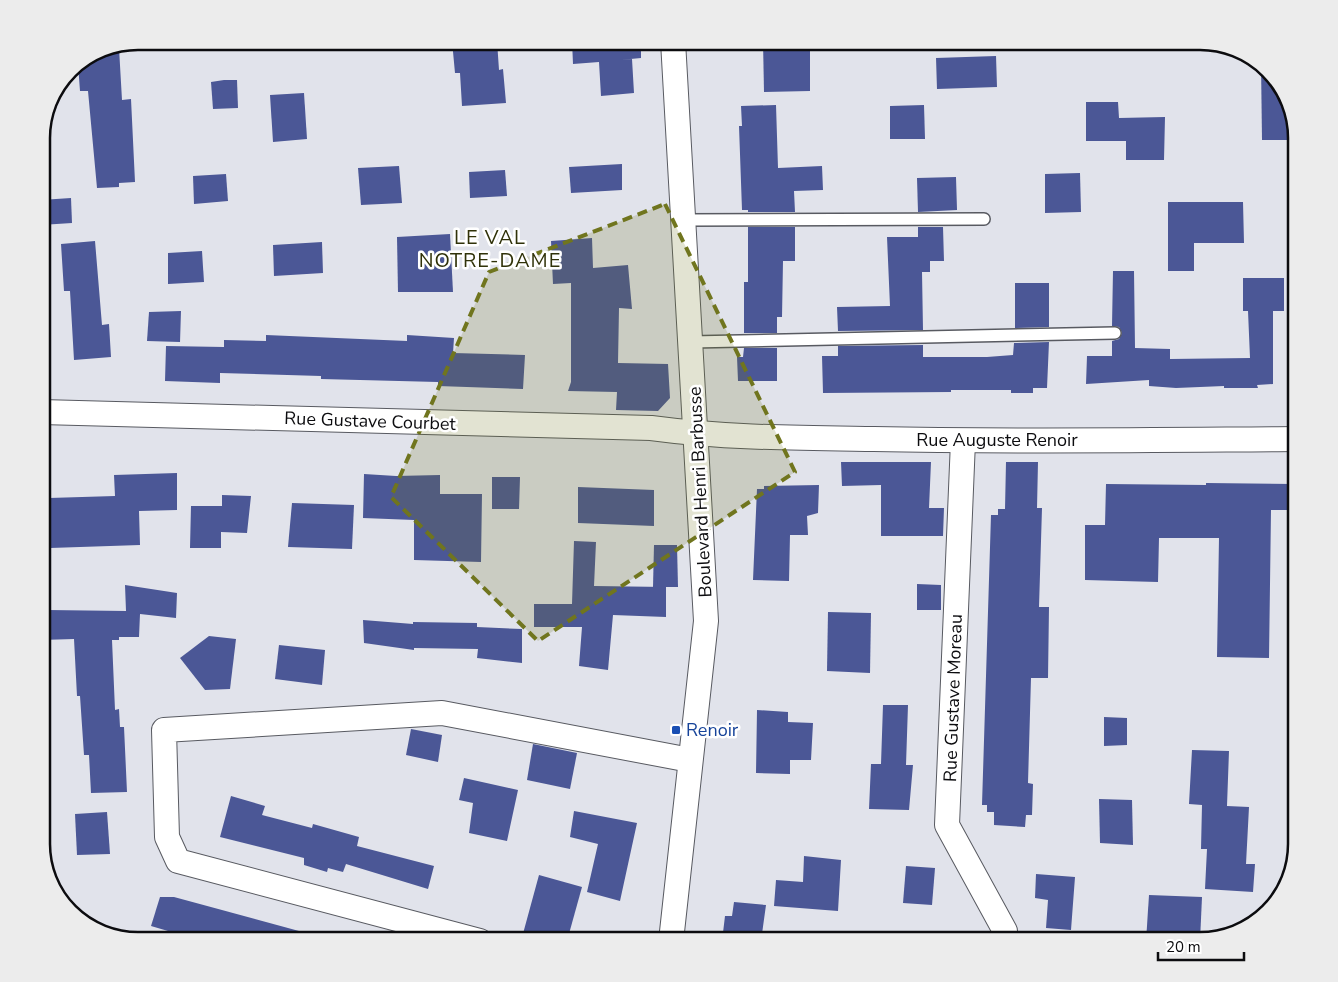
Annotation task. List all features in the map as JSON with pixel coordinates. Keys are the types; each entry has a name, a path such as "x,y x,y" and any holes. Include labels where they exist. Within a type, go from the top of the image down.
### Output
{"street":[{"name":"Boulevard Henri Barbusse","path":"672,932 706,621 697,434 673,50"},
{"name":"Rue Gustave Courbet","path":"50,409 651,428 697,434"},
{"name":"Rue Auguste Renoir","path":"697,434 963,441 1288,439"},
{"name":"Rue Gustave Moreau","path":"963,441 947,825 1005,932"},
{"path":"446,932 178,860 167,837 164,730 442,713 690,760"}],"lane":[{"path":"684,220 984,219"},
{"path":"691,342 1115,333"}],"highlighted area":[{"path":"665,204 795,472 538,641 391,497 489,272"}],"building":[{"path":"453,50 498,50 499,70 503,69 506,103 462,106 460,73 455,73"},
{"path":"572,50 641,50 641,58 620,60 632,59 634,93 601,96 599,62 573,64"},
{"path":"763,50 810,50 810,91 764,92"},
{"path":"119,52 122,100 131,99 135,182 119,183 119,187 97,188 88,91 80,91 79,74 94,62"},
{"path":"996,56 997,87 937,89 936,58"},
{"path":"1261,75 1279,99 1285,115 1288,138 1288,140 1262,140"},
{"path":"237,80 238,108 213,109 211,82"},
{"path":"304,93 307,139 273,142 270,95"},
{"path":"1086,102 1118,102 1119,118 1165,117 1164,160 1126,160 1126,141 1086,141"},
{"path":"776,105 778,168 822,166 823,190 794,191 795,212 748,212 748,210 742,210 739,126 742,126 741,106"},
{"path":"924,105 925,139 890,139 890,106"},
{"path":"622,164 622,190 571,193 569,167"},
{"path":"399,166 402,203 361,205 358,168"},
{"path":"505,170 507,196 470,198 469,172"},
{"path":"1080,173 1081,212 1045,213 1045,174"},
{"path":"226,174 228,201 194,204 193,176"},
{"path":"956,177 957,210 918,212 917,178"},
{"path":"71,198 72,223 50,224 50,199"},
{"path":"1168,202 1243,202 1244,243 1194,243 1194,271 1168,271"},
{"path":"748,227 795,227 795,261 783,261 782,317 777,317 777,333 744,333 744,282 748,282"},
{"path":"918,227 943,227 944,261 930,261 930,272 922,272 923,330 838,331 837,307 890,306 887,237 918,237"},
{"path":"450,234 453,292 398,292 397,237"},
{"path":"592,238 593,268 628,265 632,309 619,308 618,363 668,364 670,398 658,411 616,410 617,392 568,391 571,382 571,283 553,284 551,241"},
{"path":"95,241 102,325 109,324 111,357 74,360 70,291 64,291 61,244"},
{"path":"322,242 323,273 274,276 273,245"},
{"path":"202,251 204,282 168,284 168,253"},
{"path":"1113,271 1134,271 1135,348 1170,349 1170,359 1250,358 1248,311 1243,311 1243,278 1284,278 1284,311 1273,311 1273,384 1257,385 1258,388 1224,388 1224,386 1176,388 1149,386 1149,380 1086,384 1087,356 1112,356 1112,341 1119,339 1122,333 1119,327 1112,326"},
{"path":"1015,283 1049,283 1049,327 1015,328"},
{"path":"181,311 180,342 147,341 149,312"},
{"path":"266,335 407,341 407,335 454,338 453,353 525,355 523,389 438,386 438,382 321,379 321,376 220,373 220,383 165,381 166,346 224,347 224,340 266,341"},
{"path":"1049,342 1047,388 1033,388 1033,393 1011,393 1011,390 951,390 951,392 823,393 822,356 838,356 838,346 923,345 923,357 987,357 1013,355 1014,343"},
{"path":"744,348 777,348 777,381 738,381 737,357 743,357"},
{"path":"841,462 931,462 929,508 944,508 943,536 881,536 881,485 842,486"},
{"path":"1006,462 1038,462 1037,508 1042,508 1039,607 1049,607 1048,678 1031,678 1028,783 1033,784 1032,815 1026,815 1025,827 994,825 994,812 987,812 987,805 982,805 991,515 998,515 998,509 1005,509"},
{"path":"177,473 177,510 139,511 140,545 50,548 50,498 115,496 114,475"},
{"path":"364,474 396,476 440,475 440,494 482,494 481,562 414,560 414,520 363,518"},
{"path":"492,477 520,477 519,509 492,509"},
{"path":"1206,483 1288,484 1288,510 1271,510 1269,658 1217,657 1219,538 1159,538 1158,582 1085,580 1085,525 1105,525 1106,484 1206,485"},
{"path":"819,485 818,513 807,516 808,535 790,535 789,581 753,580 757,489 764,489 764,486"},
{"path":"578,487 654,490 654,526 578,523"},
{"path":"222,495 251,496 247,533 221,532 221,548 190,548 191,506 222,506"},
{"path":"292,503 354,505 352,549 288,547"},
{"path":"574,541 596,542 594,586 666,587 666,617 613,615 608,670 579,666 582,627 534,627 534,604 572,604"},
{"path":"654,545 677,545 678,587 653,587"},
{"path":"917,584 941,585 941,610 917,610"},
{"path":"125,585 177,593 176,618 140,614 139,637 119,637 119,640 112,640 115,710 119,709 120,727 124,727 127,792 91,793 89,755 84,755 80,696 77,696 74,639 50,640 50,610 126,611"},
{"path":"828,612 871,613 870,673 827,671"},
{"path":"363,620 413,624 413,622 477,623 477,627 522,629 522,663 477,658 478,649 414,648 414,650 364,643"},
{"path":"209,636 236,639 230,689 205,690 180,658"},
{"path":"279,645 325,650 322,685 275,679"},
{"path":"883,705 908,705 906,765 913,765 909,810 869,809 871,764 881,764"},
{"path":"757,710 788,712 788,722 813,723 811,760 790,760 790,774 756,773"},
{"path":"1104,717 1127,718 1127,745 1104,746"},
{"path":"411,729 442,735 438,762 406,755"},
{"path":"533,744 577,753 570,789 527,780"},
{"path":"1192,750 1229,751 1227,806 1249,807 1246,864 1255,864 1253,892 1205,889 1207,849 1201,849 1202,805 1189,804"},
{"path":"464,778 518,790 507,841 469,833 473,803 459,800"},
{"path":"231,796 265,806 262,815 312,828 313,824 359,837 357,846 434,866 428,889 346,864 343,872 328,868 327,872 304,865 304,858 220,837"},
{"path":"1099,799 1132,800 1133,845 1100,843"},
{"path":"574,811 637,823 620,901 587,892 598,844 570,837"},
{"path":"107,812 110,854 77,855 75,814"},
{"path":"804,856 841,860 838,911 774,906 776,880 803,882"},
{"path":"906,866 935,868 932,905 903,903"},
{"path":"1036,874 1075,877 1071,930 1046,928 1048,900 1035,898"},
{"path":"539,875 582,887 570,932 523,932"},
{"path":"1149,895 1202,897 1200,932 1147,932"},
{"path":"160,897 174,897 303,932 171,932 151,926"},
{"path":"734,902 766,905 762,932 723,932 725,916 732,916"}],"place":[{"name":"Renoir","path":"676,730"}],"district":[{"name":"LE VAL NOTRE-DAME","path":"490,248"}]}
